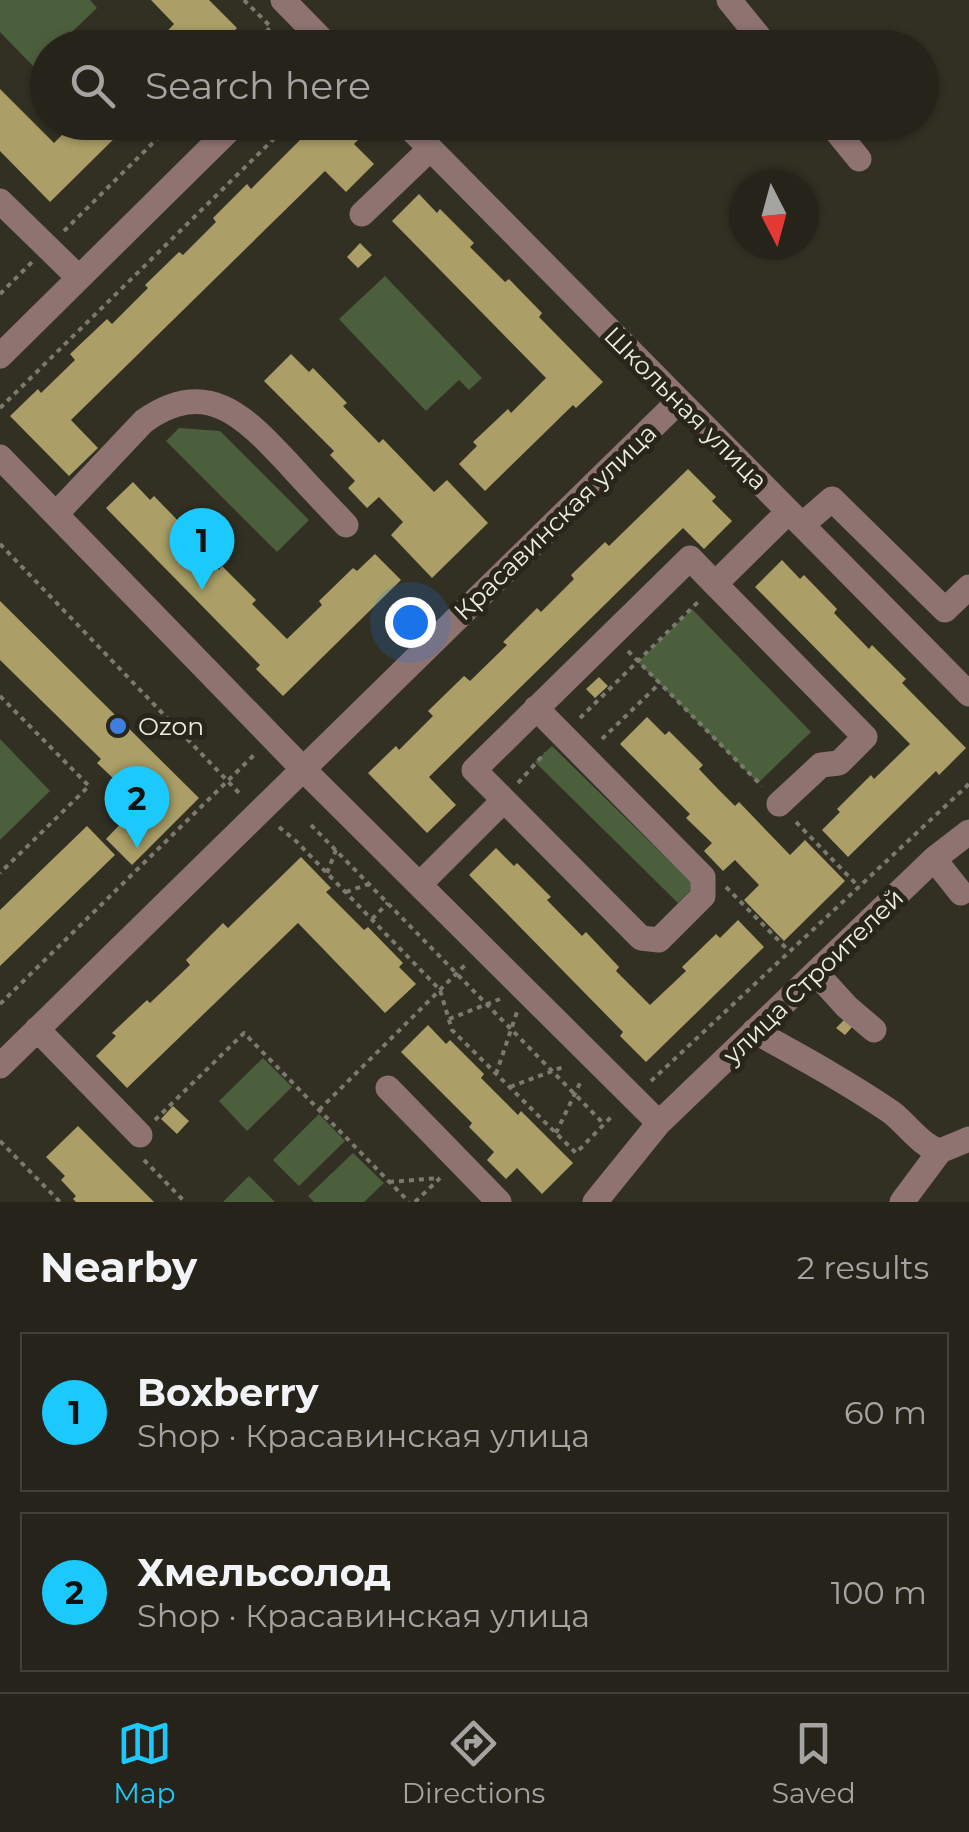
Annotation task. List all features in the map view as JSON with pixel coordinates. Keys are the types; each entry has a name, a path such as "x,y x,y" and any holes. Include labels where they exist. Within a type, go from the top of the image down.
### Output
{"street":[{"path":"283,0 309,30"},
{"path":"730,0 754,30"},
{"path":"0,356 220,140"},
{"name":"Школьная улица","path":"421,140 969,694"},
{"path":"844,140 859,159"},
{"path":"362,214 430,149"},
{"path":"0,201 79,278"},
{"name":"Красавинская улица","path":"0,1066 679,401"},
{"path":"56,514 144,421 158,411 186,402 231,410 254,426 346,525"},
{"path":"0,457 303,769 659,1123"},
{"path":"715,584 795,518 832,498 945,610"},
{"path":"536,708 703,877 704,896 659,940 641,938 474,770 536,708 611,634 690,558 865,737 840,763 821,765 779,804"},
{"path":"920,645 945,610 969,588"},
{"path":"420,884 504,800"},
{"name":"улица Строителей","path":"595,1202 659,1123 934,859 969,832"},
{"path":"934,859 962,893"},
{"path":"816,973 874,1030"},
{"path":"37,1029 140,1134"},
{"path":"754,1031 842,1079 898,1118 932,1149 940,1151"},
{"path":"388,1088 500,1202"},
{"path":"902,1202 940,1151 969,1139"}],"path":[{"path":"244,0 270,27 267,30"},
{"path":"0,294 156,140"},
{"path":"0,408 273,140"},
{"path":"0,544 228,781 296,841 440,990 452,1030 576,1152 603,1122 969,784"},
{"path":"504,800 535,762 715,584"},
{"path":"611,634 858,887"},
{"path":"590,751 660,683"},
{"path":"0,696 89,786 0,874"},
{"path":"0,1004 272,737"},
{"path":"311,825 603,1122"},
{"path":"327,873 336,850"},
{"path":"346,892 369,884"},
{"path":"372,919 388,903"},
{"path":"319,1110 482,946"},
{"path":"448,1019 525,989"},
{"path":"496,1074 525,989"},
{"path":"140,1134 244,1033 412,1202 458,1160"},
{"path":"510,1087 593,1057"},
{"path":"556,1132 593,1057"},
{"path":"0,1141 60,1202"},
{"path":"389,1182 439,1178"}],"green space":[{"path":"0,0 90,0 97,8 74,30 30,30 30,63 0,32"},
{"path":"385,276 482,378 469,390 459,380 426,411 339,319"},
{"path":"179,428 220,431 309,520 277,552 166,441"},
{"path":"692,609 811,732 758,783 638,662"},
{"path":"0,739 50,791 0,840"},
{"path":"552,746 695,886 678,903 535,762"},
{"path":"263,1058 292,1087 247,1131 219,1101"},
{"path":"319,1114 345,1141 299,1186 273,1160"},
{"path":"353,1153 384,1183 364,1202 314,1202 308,1196"},
{"path":"249,1176 275,1202 223,1202"}],"building":[{"path":"151,0 209,0 237,28 168,30 174,24"},
{"path":"0,89 30,119 30,140 113,140 50,202 0,151"},
{"path":"300,140 358,140 354,144 374,164 346,192 325,171 71,420 98,448 69,476 10,416 75,360 70,354 107,319 112,324 148,288 145,285 179,252 183,255 247,184 251,189"},
{"path":"419,194 474,243 470,247 505,282 509,279 542,313 539,317 603,382 576,408 573,405 485,491 459,464 477,446 473,442 508,409 511,413 546,378 392,221"},
{"path":"360,243 372,255 358,268 347,257"},
{"path":"291,354 309,372 313,368 379,443 383,439 434,492 447,480 488,523 432,578 391,535 403,522 379,497 367,508 348,488 355,481 330,455 334,451 264,381"},
{"path":"688,469 716,497 712,501 732,521 704,549 683,528 429,777 456,805 427,833 368,773 396,746 399,750 433,716 428,711 464,676 470,681 537,608 541,612 574,579 571,575 605,542 609,546"},
{"path":"133,482 150,500 154,496 188,531 184,534 256,600 252,604 287,639 353,568 357,571 375,554 401,580 283,696 256,669 260,665 106,508"},
{"path":"782,560 800,579 804,575 869,649 872,645 906,679 902,683 966,748 939,775 936,771 848,857 822,830 871,775 874,779 910,744 755,587"},
{"path":"0,601 199,798 132,865 106,839 132,812 110,784 115,780 97,763 101,759 0,660"},
{"path":"599,677 608,686 595,698 586,689"},
{"path":"647,717 665,735 669,731 703,765 699,769 717,788 735,806 739,802 790,855 805,840 845,881 784,941 744,900 759,885 735,860 723,871 704,851 712,843 686,818 690,814 620,744"},
{"path":"87,826 115,855 0,966 0,910"},
{"path":"496,848 551,897 547,900 582,936 586,932 619,967 616,971 650,1005 686,971 682,967 716,934 720,938 738,920 764,947 646,1062 620,1036 623,1032 469,875"},
{"path":"301,857 331,888 326,892 364,930 368,927 403,963 399,967 416,984 385,1013 298,923 127,1088 96,1056 116,1036 112,1033 190,965 186,960 223,923 228,928"},
{"path":"845,1019 853,1026 845,1035 836,1028"},
{"path":"428,1025 446,1044 450,1040 518,1115 521,1111 573,1163 542,1194 517,1168 506,1179 487,1160 494,1152 469,1127 472,1123 401,1052"},
{"path":"173,1106 189,1121 177,1134 161,1119"},
{"path":"78,1126 154,1202 73,1199 76,1196 61,1180 65,1176 46,1157"}],"place":[{"name":"Boxberry","path":"202,590"},
{"name":"Ozon","path":"118,726"},
{"name":"Хмельсолод","path":"137,848"}]}
